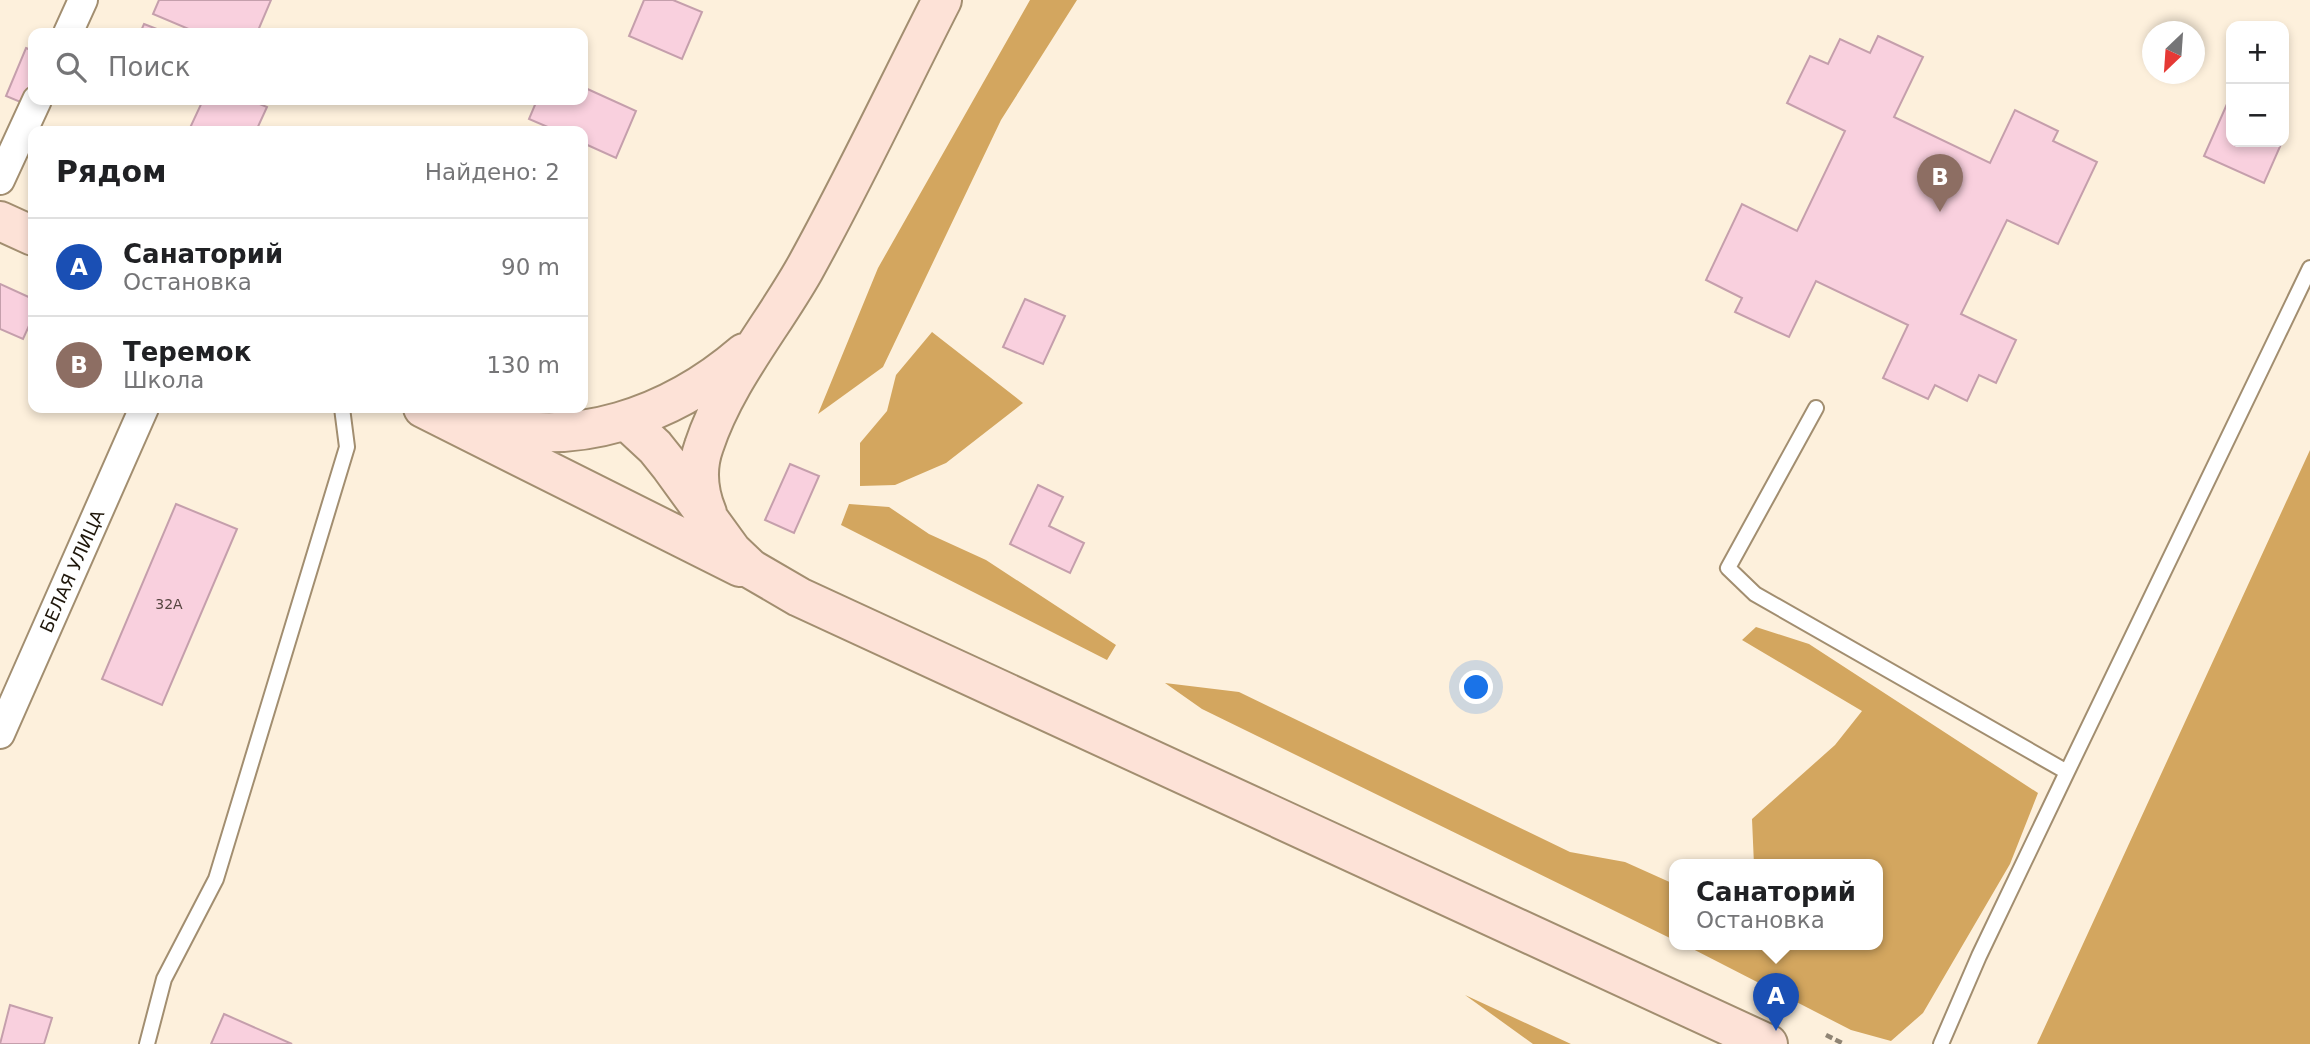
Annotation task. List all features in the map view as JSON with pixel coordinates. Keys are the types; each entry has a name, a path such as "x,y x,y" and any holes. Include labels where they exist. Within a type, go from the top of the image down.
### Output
{"street":[{"path":"70,28 83,0"},
{"path":"718,532 705,511 700,490 698,469 703,449 726,397 804,270 943,0"},
{"path":"0,180 35,105"},
{"path":"0,221 28,234"},
{"path":"454,413 520,431 556,433 612,424 688,394 720,374 767,329"},
{"name":"БЕЛАЯ УЛИЦА","path":"0,734 142,413"},
{"path":"433,413 789,591 1749,1040"},
{"path":"612,424 595,450 597,472 614,504"},
{"path":"612,424 663,457 732,551 751,569 789,591"}],"lane":[{"path":"1941,1044 1979,956 2310,268"},
{"path":"1816,408 1728,568 1755,594 2067,772"},
{"path":"147,1044 164,979 216,879 347,447 343,413"}],"path":[{"path":"1826,1035 1844,1044"}],"shaded area":[{"path":"1030,0 1077,0 1001,120 883,367 818,414 878,268"},
{"path":"932,332 1023,403 946,463 895,485 860,486 860,443 887,411 896,375"},
{"path":"2310,450 2310,1044 2037,1044"},
{"path":"849,504 889,507 929,534 986,560 1116,645 1107,660 841,525"},
{"path":"1756,627 1809,644 2038,793 2010,864 1923,1013 1891,1041 1851,1030 1695,950 1883,950 1883,859 1754,859 1752,819 1835,745 1862,711 1742,640"},
{"path":"1165,683 1239,692 1570,852 1625,862 1669,882 1669,938 1202,709"},
{"path":"1465,995 1571,1044 1533,1044"}],"building":[{"path":"159,0 271,0 259,28 186,28 153,14"},
{"path":"644,0 673,0 702,12 682,59 629,36"},
{"path":"1878,36 1923,57 1894,117 1990,163 2015,110 2058,131 2053,141 2097,162 2058,244 2007,220 1961,314 2016,340 1996,383 1979,375 1967,401 1935,385 1928,399 1883,378 1908,325 1816,281 1789,337 1735,312 1742,298 1706,280 1742,204 1797,231 1845,131 1787,103 1810,56 1828,64 1840,39 1870,53"},
{"path":"26,48 28,49 30,106 6,96"},
{"path":"588,89 636,111 616,158 588,145 588,126 545,126 529,119 535,105 588,105"},
{"path":"201,105 267,107 258,126 191,126"},
{"path":"2226,106 2226,147 2280,147 2264,183 2204,156"},
{"path":"0,284 28,297 28,328 23,339 0,329"},
{"path":"1025,299 1065,316 1043,364 1003,347"},
{"path":"790,464 819,476 794,533 765,520"},
{"path":"1038,485 1063,497 1049,526 1084,543 1070,573 1010,544"},
{"path":"176,504 237,529 162,705 102,679"},
{"path":"10,1005 52,1018 44,1044 0,1044"},
{"path":"224,1014 292,1044 211,1044"}],"place":[{"name":"Теремок","path":"1940,212"},
{"name":"Санаторий","path":"1776,1031"}]}
